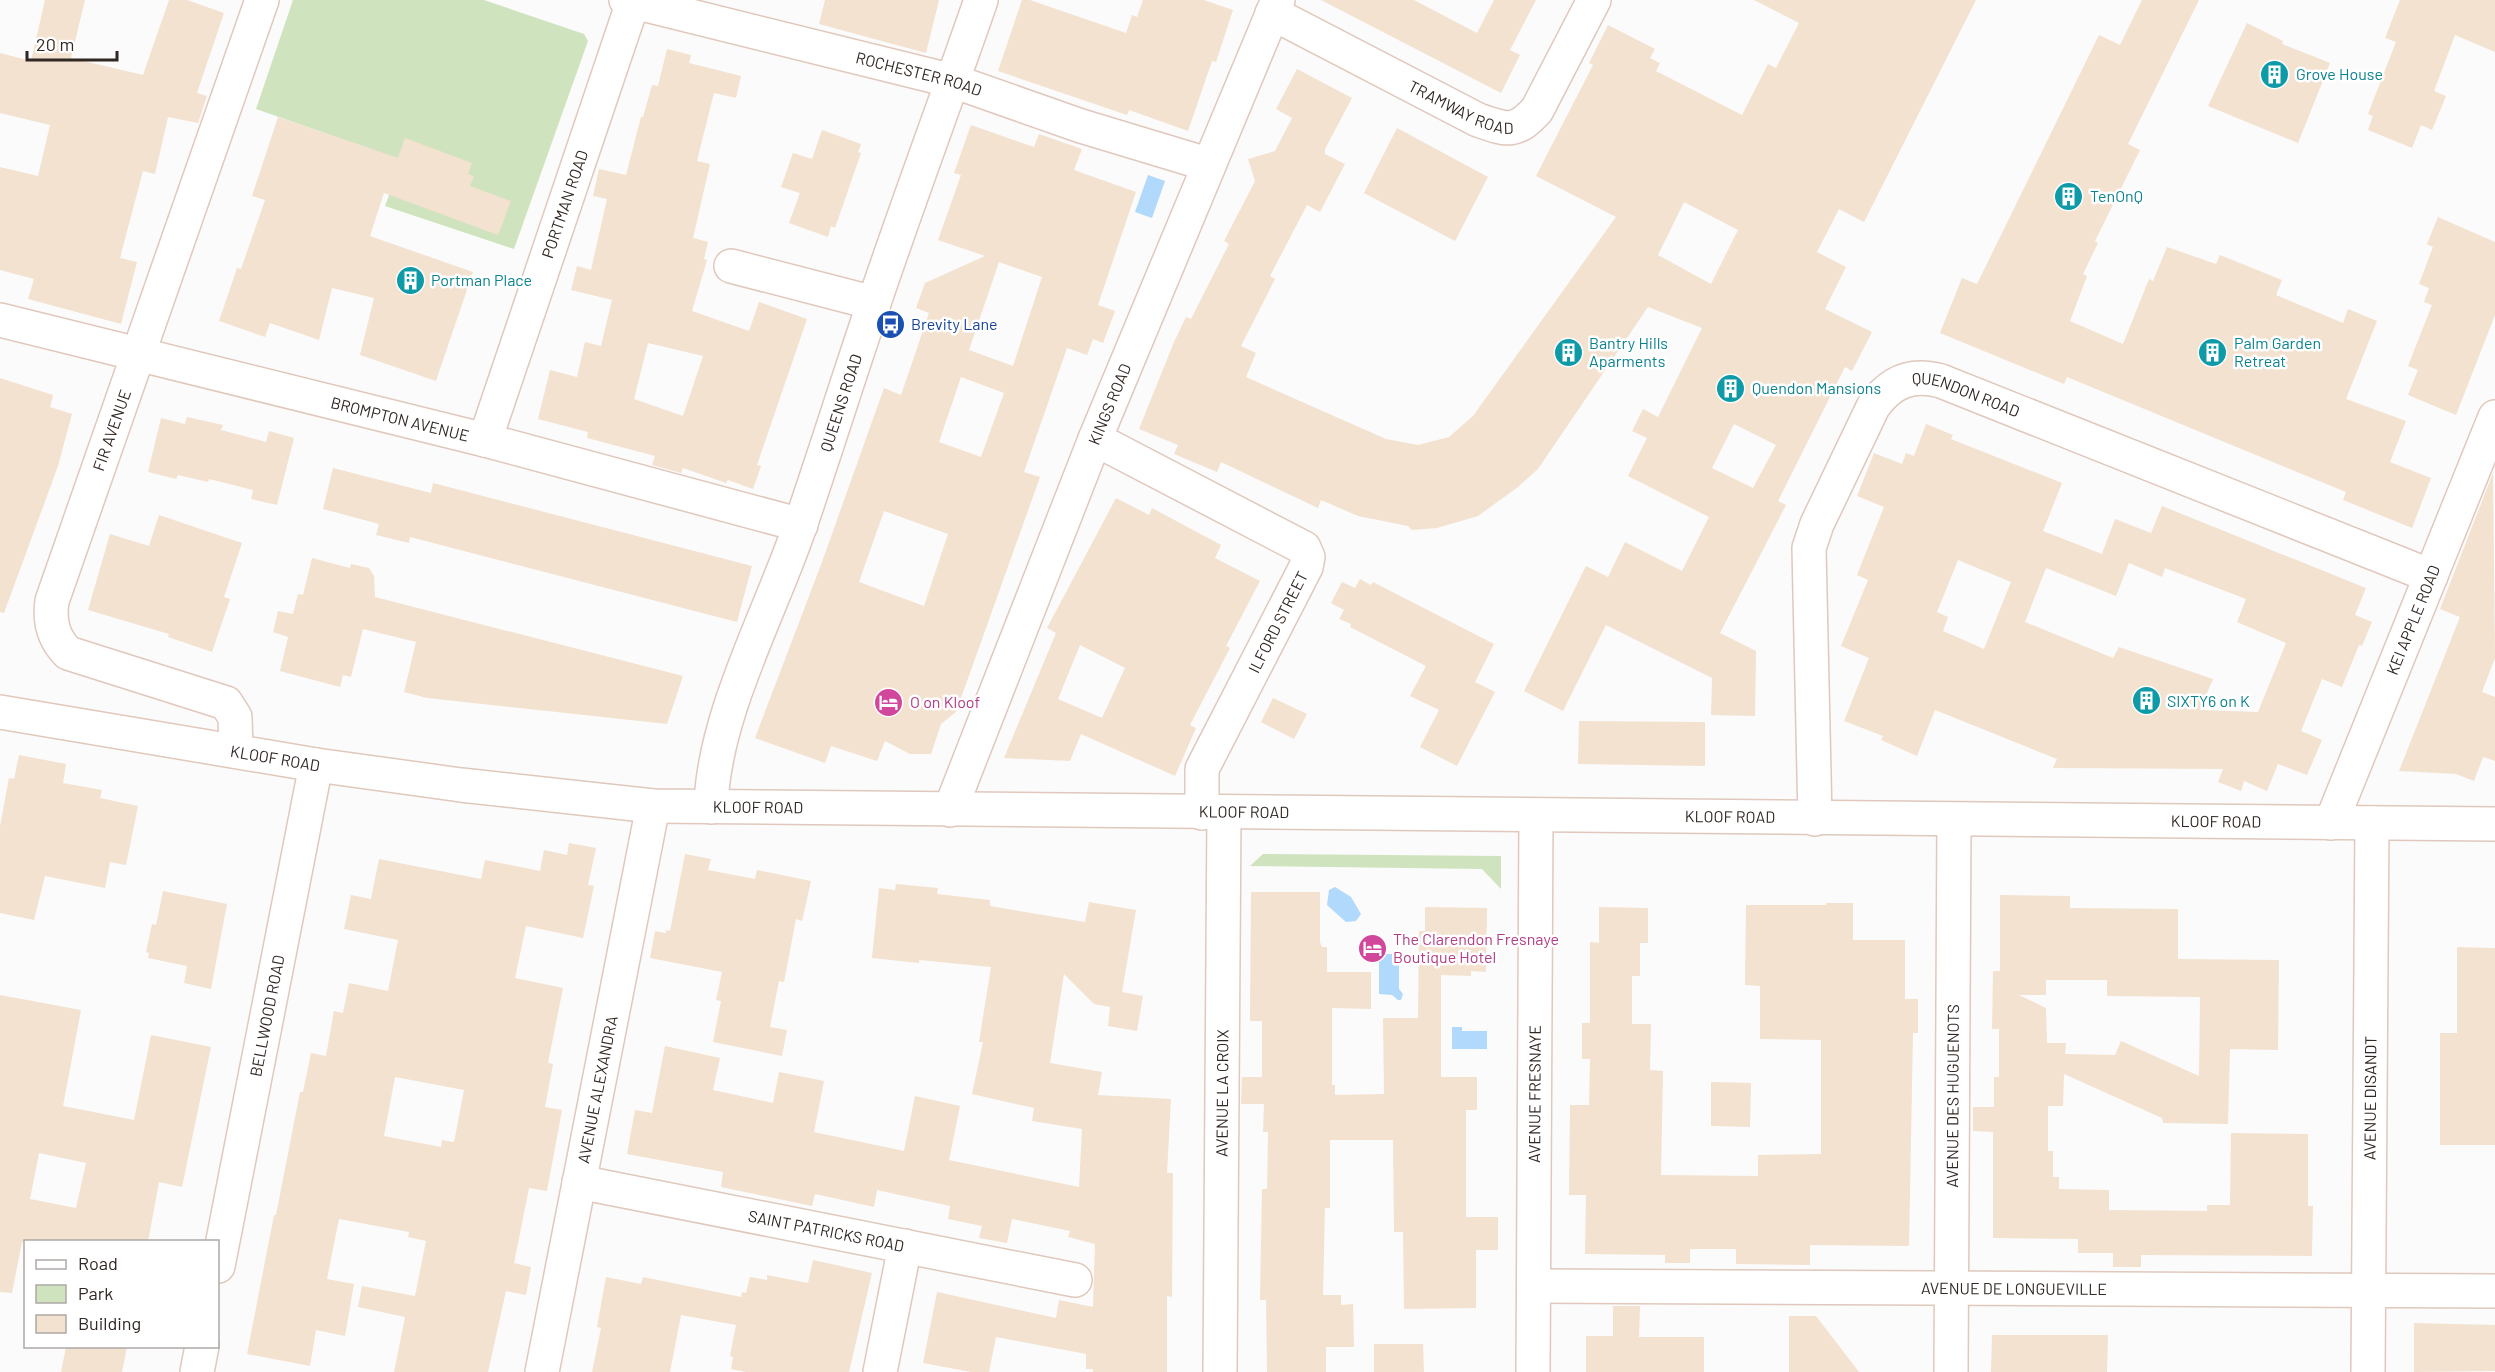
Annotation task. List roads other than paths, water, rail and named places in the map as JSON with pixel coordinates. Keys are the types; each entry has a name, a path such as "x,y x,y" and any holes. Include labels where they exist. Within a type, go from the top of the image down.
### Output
{"street":[{"name":"FIR AVENUE","path":"236,751 235,717 226,703 76,657 62,648 51,623 52,601 262,0"},
{"name":"QUEENS ROAD","path":"711,807 712,782 718,752 743,673 801,525 874,303 981,0"},
{"name":"TRAMWAY ROAD","path":"1275,7 1478,120 1504,130 1526,122 1537,110 1594,0"},
{"name":"ROCHESTER ROAD","path":"629,1 953,81 1081,126 1207,164"},
{"name":"PORTMAN ROAD","path":"485,440 629,1"},
{"name":"KINGS ROAD","path":"950,810 1095,439 1207,164 1275,7"},
{"path":"731,266 874,303"},
{"name":"BROMPTON AVENUE","path":"0,320 485,440 801,525"},
{"name":"QUENDON ROAD","path":"1815,819 1809,548 1816,524 1873,407 1882,394 1894,384 1910,378 1925,377 1941,381 2431,576"},
{"name":"KEI APPLE ROAD","path":"2331,823 2495,417"},
{"name":"ILFORD STREET","path":"1095,439 1304,548 1308,557 1306,567 1202,768 1213,813"},
{"name":"KLOOF ROAD","path":"0,711 316,765 461,785 653,806 2495,824"},
{"name":"BELLWOOD ROAD","path":"219,1261 316,765"},
{"name":"AVENUE ALEXANDRA","path":"542,1372 653,806"},
{"name":"AVENUE LA CROIX","path":"1213,813 1220,1372"},
{"name":"AVENUE FRESNAYE","path":"1533,1372 1536,816"},
{"name":"AVENUE DES HUGUENOTS","path":"1951,1372 1954,820"},
{"name":"AVENUE DISANDT","path":"2368,1372 2372,823"},
{"name":"SAINT PATRICKS ROAD","path":"579,1182 1075,1280"},
{"path":"880,1372 905,1246"},
{"name":"AVENUE DE LONGUEVILLE","path":"1534,1286 2495,1291"},
{"path":"197,1372 202,1348"}],"water":[{"path":"1148,175 1165,181 1152,218 1135,212"},
{"path":"1335,887 1351,897 1361,914 1356,921 1346,922 1327,905 1329,890"},
{"path":"1379,954 1399,954 1399,989 1403,994 1401,1000 1392,995 1379,994"},
{"path":"1452,1027 1462,1027 1462,1031 1487,1031 1487,1049 1452,1049"}],"place":[{"name":"Grove House","path":"2275,74"},
{"name":"TenOnQ","path":"2069,196"},
{"name":"Portman Place","path":"410,280"},
{"name":"Brevity Lane","path":"890,324"},
{"name":"Bantry Hills Aparments","path":"1568,352"},
{"name":"Palm Garden Retreat","path":"2213,352"},
{"name":"Quendon Mansions","path":"1731,388"},
{"name":"SIXTY6 on K","path":"2146,701"},
{"name":"O on Kloof","path":"889,702"},
{"name":"The Clarendon Fresnaye Boutique Hotel","path":"1372,948"}]}
